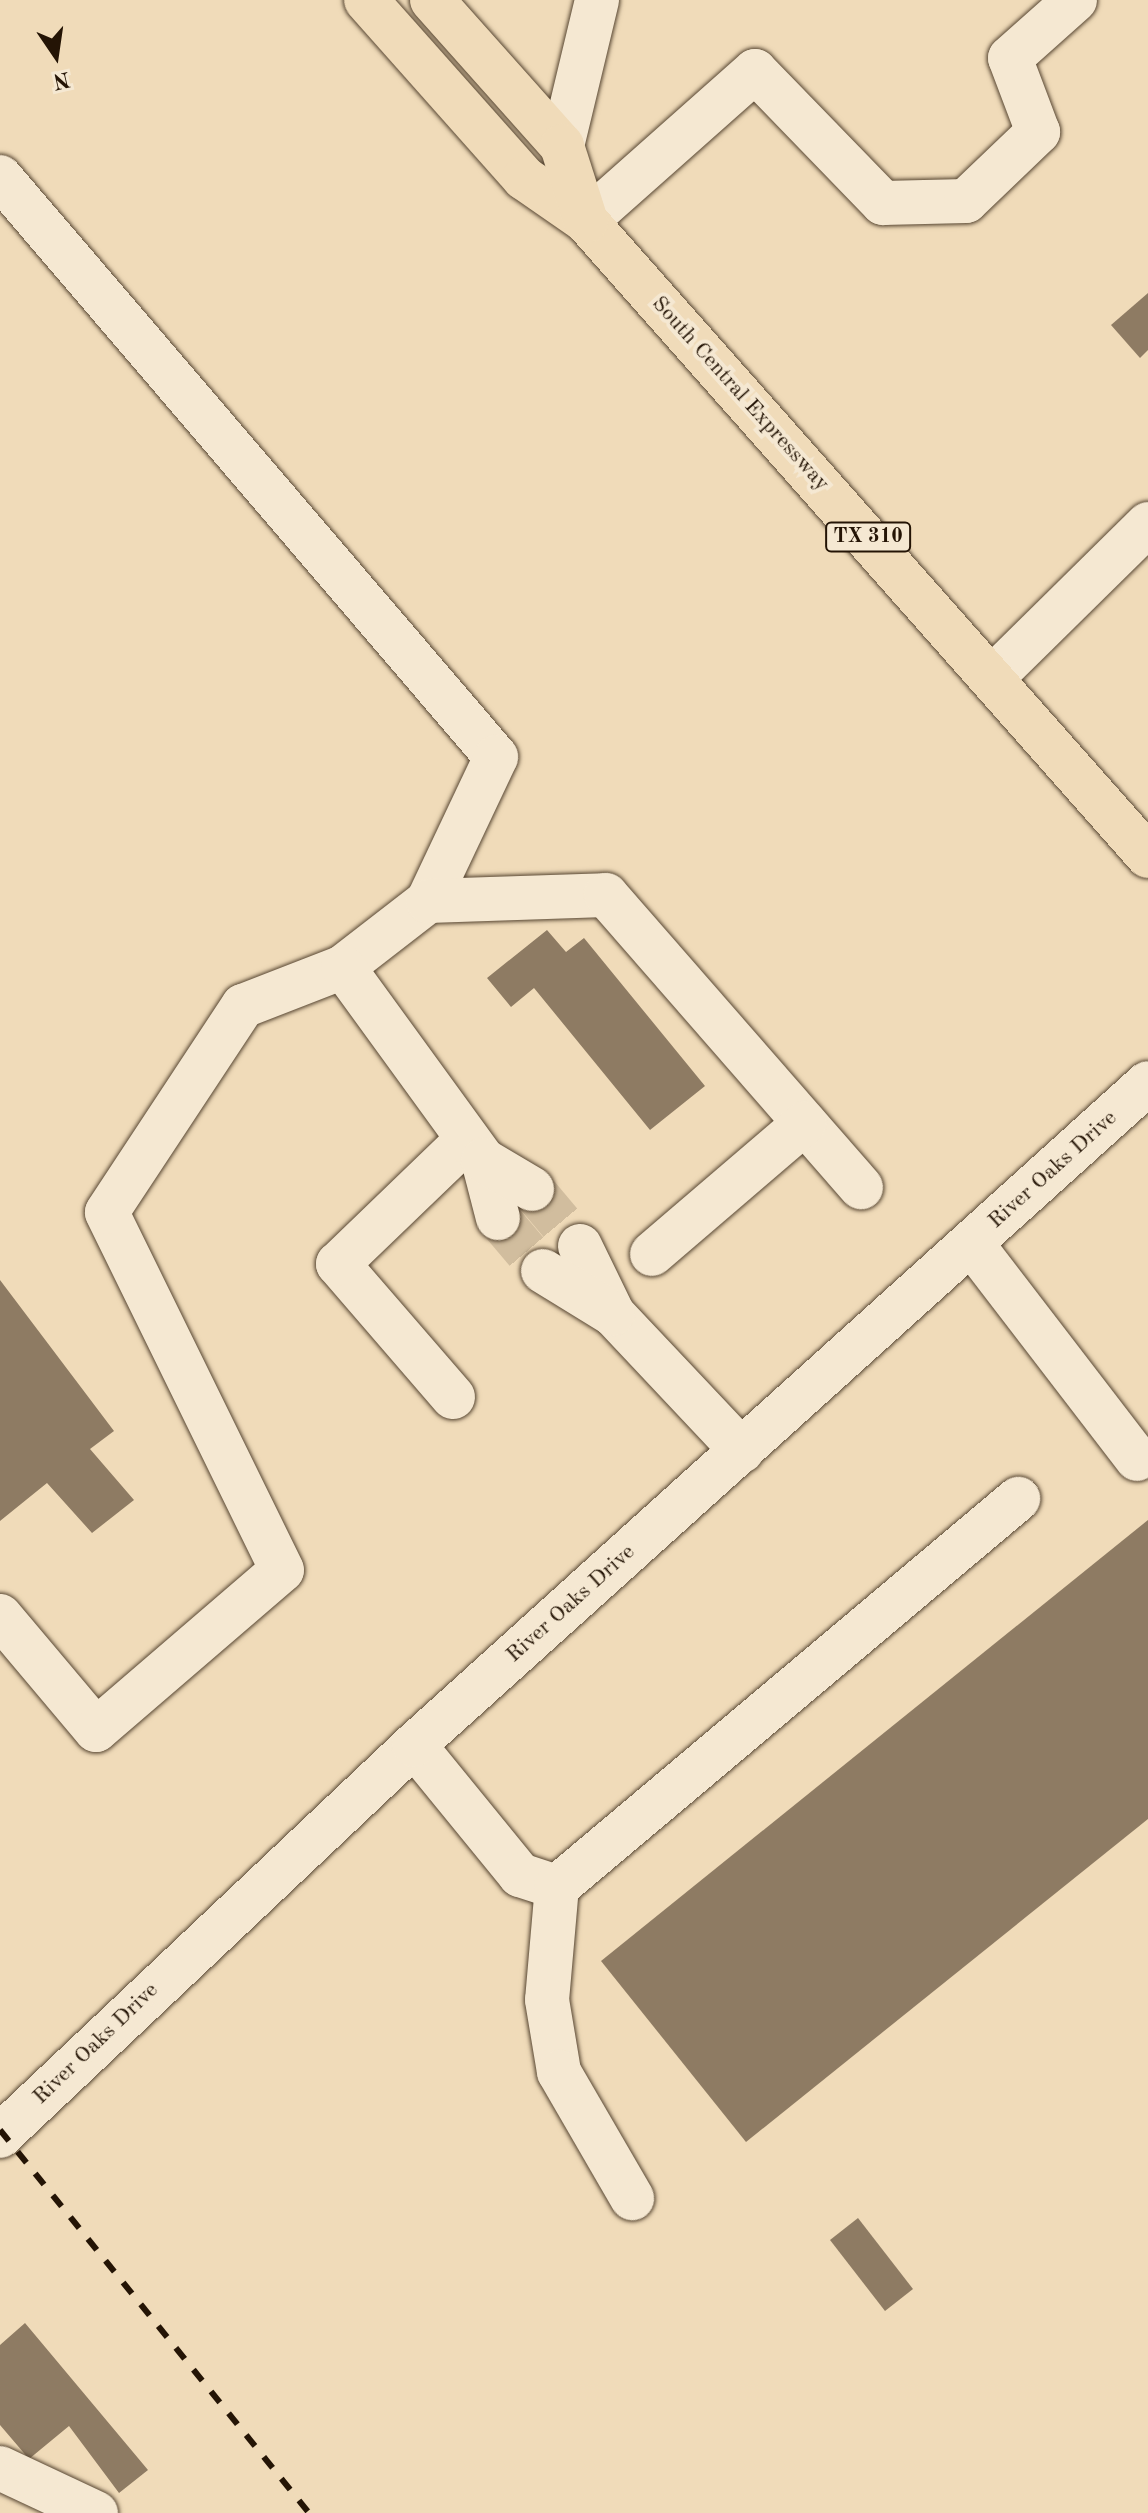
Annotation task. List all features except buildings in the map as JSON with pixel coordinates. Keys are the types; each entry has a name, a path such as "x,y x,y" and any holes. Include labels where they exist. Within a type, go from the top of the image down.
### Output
{"main road":[{"name":"South Central Expressway","path":"366,0 524,178 586,221 993,677 1148,856"},
{"name":"South Central Expressway","path":"432,0 562,146 586,221"}],"street":[{"path":"562,146 597,0"},
{"path":"586,221 755,71 883,203 966,201 1038,132 1010,58 1075,0"},
{"path":"0,177 496,757 428,901 343,967 243,1006 107,1212 282,1570 96,1730 0,1616"},
{"path":"993,677 1148,524"},
{"path":"428,901 606,895 861,1187"},
{"path":"343,967 476,1150 498,1218"},
{"name":"River Oaks Drive","path":"1,2134 414,1745 1148,1083"},
{"path":"652,1254 805,1123"},
{"path":"476,1150 532,1189"},
{"path":"453,1397 338,1264 476,1150"},
{"path":"972,1244 1137,1459"},
{"path":"580,1246 613,1314"},
{"path":"543,1271 613,1314 742,1451"},
{"path":"632,2198 559,2072 547,2000 557,1886 1018,1499"},
{"path":"414,1745 520,1875 557,1886"},
{"path":"0,2468 96,2513"}],"tunnel":[{"path":"532,1189 580,1246"},
{"path":"498,1218 543,1271"}],"railway":[{"path":"0,2130 309,2513"}]}
